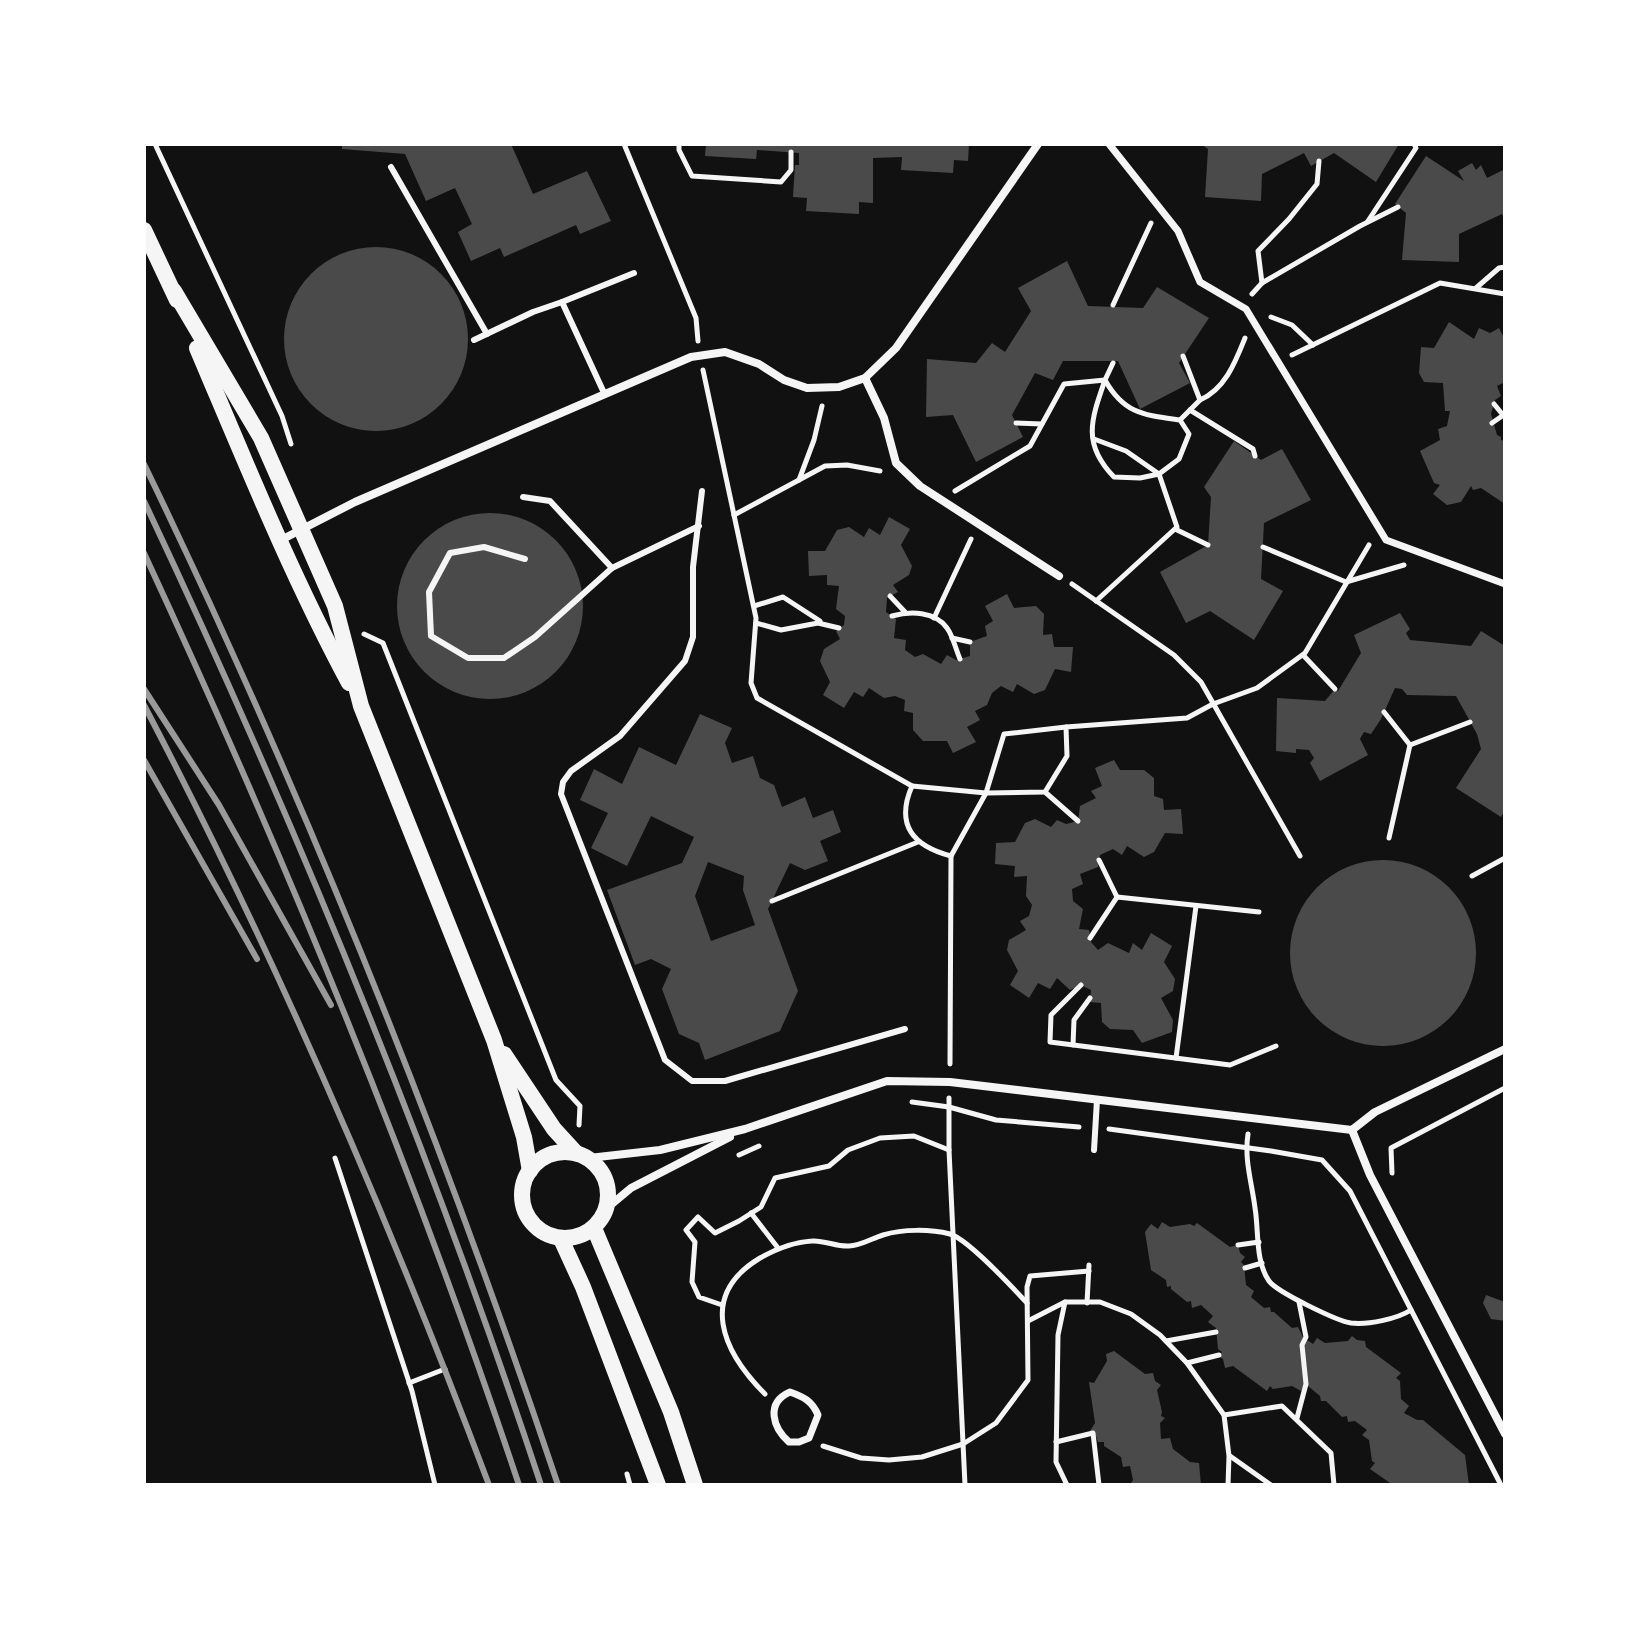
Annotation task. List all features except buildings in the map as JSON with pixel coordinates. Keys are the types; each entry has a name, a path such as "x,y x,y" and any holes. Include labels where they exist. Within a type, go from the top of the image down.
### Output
{"main road":[{"path":"144,230 174,291 313,616 361,706 494,1040 524,1137 530,1171"},
{"path":"174,291 261,438 335,606 361,706"},
{"path":"494,1040 554,1129 599,1168 606,1180 609,1194 607,1208 594,1228 573,1238 547,1235 526,1214 522,1199 523,1184 538,1161 550,1154 582,1156"},
{"path":"594,1228 671,1412 695,1485"},
{"path":"561,1239 583,1287 658,1485"}],"street":[{"path":"279,541 355,502 691,357 725,352 759,364 784,380 807,388 839,387 865,378 896,348 1038,144"},
{"path":"1109,144 1178,231 1200,282 1241,306 1249,315 1386,540 1505,584"},
{"path":"865,378 884,418 896,463 920,486 1059,576"},
{"path":"582,1156 660,1150 745,1129 887,1081 950,1082 1352,1130 1375,1112 1505,1049"},
{"path":"607,1208 631,1188 745,1129"},
{"path":"1352,1130 1370,1175 1505,1434"},
{"path":"790,1392 814,1405 818,1415 809,1438 789,1442 778,1433 773,1421 776,1406 782,1396 790,1392"}],"lane":[{"path":"391,167 487,334"},
{"path":"474,340 533,312 634,273"},
{"path":"562,302 605,395"},
{"path":"702,491 693,567 693,637 685,661 620,736 571,771 563,782 561,794 665,1060 692,1081 725,1081 905,1029"},
{"path":"523,497 550,501 612,568"},
{"path":"525,559 484,547 450,553 429,592 431,636 468,658 504,658 535,637 612,568 699,526"},
{"path":"1094,1150 1097,1100"}],"path":[{"path":"155,144 282,416 292,447"},
{"path":"624,144 696,318 700,355 754,606 756,623 751,683 757,698 912,786 986,793 1045,792 1078,821"},
{"path":"679,144 692,176 781,182 791,170 791,152"},
{"path":"1367,222 1416,148 1414,144"},
{"path":"1262,283 1258,251 1317,184 1319,161"},
{"path":"1113,305 1158,206"},
{"path":"1313,345 1292,325 1241,306 1262,283 1398,207"},
{"path":"1476,288 1499,268 1505,267"},
{"path":"1278,362 1440,283 1505,294"},
{"path":"1180,420 1200,400 1215,393 1231,371 1245,340 1249,315"},
{"path":"1183,356 1200,400"},
{"path":"1105,380 1116,400 1141,414 1180,420 1189,434 1179,459 1159,474 1140,478 1114,477 1099,462 1091,420 1105,380 1113,363"},
{"path":"941,500 1030,446 1064,384 1105,380"},
{"path":"799,481 814,440 825,387"},
{"path":"1492,423 1504,414 1494,404"},
{"path":"1190,410 1253,449 1255,456"},
{"path":"1016,423 1042,424"},
{"path":"1093,439 1126,451 1159,474 1177,527 1096,601"},
{"path":"734,515 825,466 847,465 884,471 896,463"},
{"path":"934,618 978,524"},
{"path":"1175,529 1208,545"},
{"path":"965,1485 949,1150 951,856 986,793 1004,734 1187,718 1213,704 1257,688 1303,655 1380,530"},
{"path":"1263,547 1346,582 1432,557"},
{"path":"1059,576 1174,655 1201,682 1300,856"},
{"path":"890,596 905,612"},
{"path":"754,606 783,597 825,625"},
{"path":"892,616 905,612 928,614 946,626 960,659"},
{"path":"756,623 781,630 818,623 839,628"},
{"path":"359,632 383,643 556,1080 580,1106 578,1135"},
{"path":"951,638 970,642"},
{"path":"1303,655 1335,689"},
{"path":"1384,712 1410,745"},
{"path":"1410,745 1470,722"},
{"path":"1045,792 1067,756 1066,727"},
{"path":"1389,838 1410,745"},
{"path":"912,786 907,799 906,819 914,838 930,850 951,856"},
{"path":"772,901 919,842"},
{"path":"1472,876 1505,858"},
{"path":"1099,860 1117,897"},
{"path":"1117,897 1259,912"},
{"path":"1090,938 1117,897"},
{"path":"1176,1058 1196,906"},
{"path":"1081,985 1051,1015 1050,1042 1230,1065 1276,1046"},
{"path":"1073,1045 1074,1020 1090,998"},
{"path":"1350,1191 1370,1175 1392,1175 1391,1148 1505,1088"},
{"path":"909,1102 949,1107 996,1120 1095,1128 1322,1160 1350,1191 1501,1485"},
{"path":"1251,1118 1246,1148 1262,1263 1271,1284 1299,1301 1350,1323 1396,1317 1411,1310"},
{"path":"722,1305 699,1297 692,1282 695,1242 686,1230 698,1217 715,1233 761,1207 775,1178 829,1166 848,1150 880,1138 914,1136 949,1150"},
{"path":"725,1162 768,1142"},
{"path":"335,1158 409,1383 435,1485"},
{"path":"751,1213 778,1248"},
{"path":"776,1406 731,1352 722,1329 722,1305 729,1284 751,1264 778,1248 814,1241 849,1247 901,1230 953,1235 997,1271 1027,1303"},
{"path":"1238,1245 1259,1242"},
{"path":"1245,1268 1262,1263"},
{"path":"812,1440 830,1450 861,1458 889,1460 922,1457 963,1444 996,1423 1028,1380 1027,1303 1030,1276 1089,1268 1087,1303"},
{"path":"1297,1418 1306,1384 1302,1345 1306,1337 1299,1301"},
{"path":"1028,1321 1065,1302 1100,1302 1131,1314 1166,1341 1187,1363 1224,1415 1229,1456 1228,1485"},
{"path":"1065,1302 1058,1335 1056,1462 1067,1485"},
{"path":"1166,1341 1216,1332"},
{"path":"1187,1363 1219,1355"},
{"path":"409,1383 445,1369"},
{"path":"1224,1415 1282,1406 1331,1453 1334,1485"},
{"path":"1056,1442 1093,1433 1099,1485"},
{"path":"1229,1456 1271,1485"}],"railway":[{"path":"144,464 260,714 367,968 466,1225 558,1485"},
{"path":"144,501 254,742 358,987 453,1234 541,1485"},
{"path":"144,553 247,782 345,1014 436,1248 519,1485"},
{"path":"144,689 219,805 331,1005"},
{"path":"144,705 285,992 371,1188 489,1485"},
{"path":"144,760 257,959"}]}
